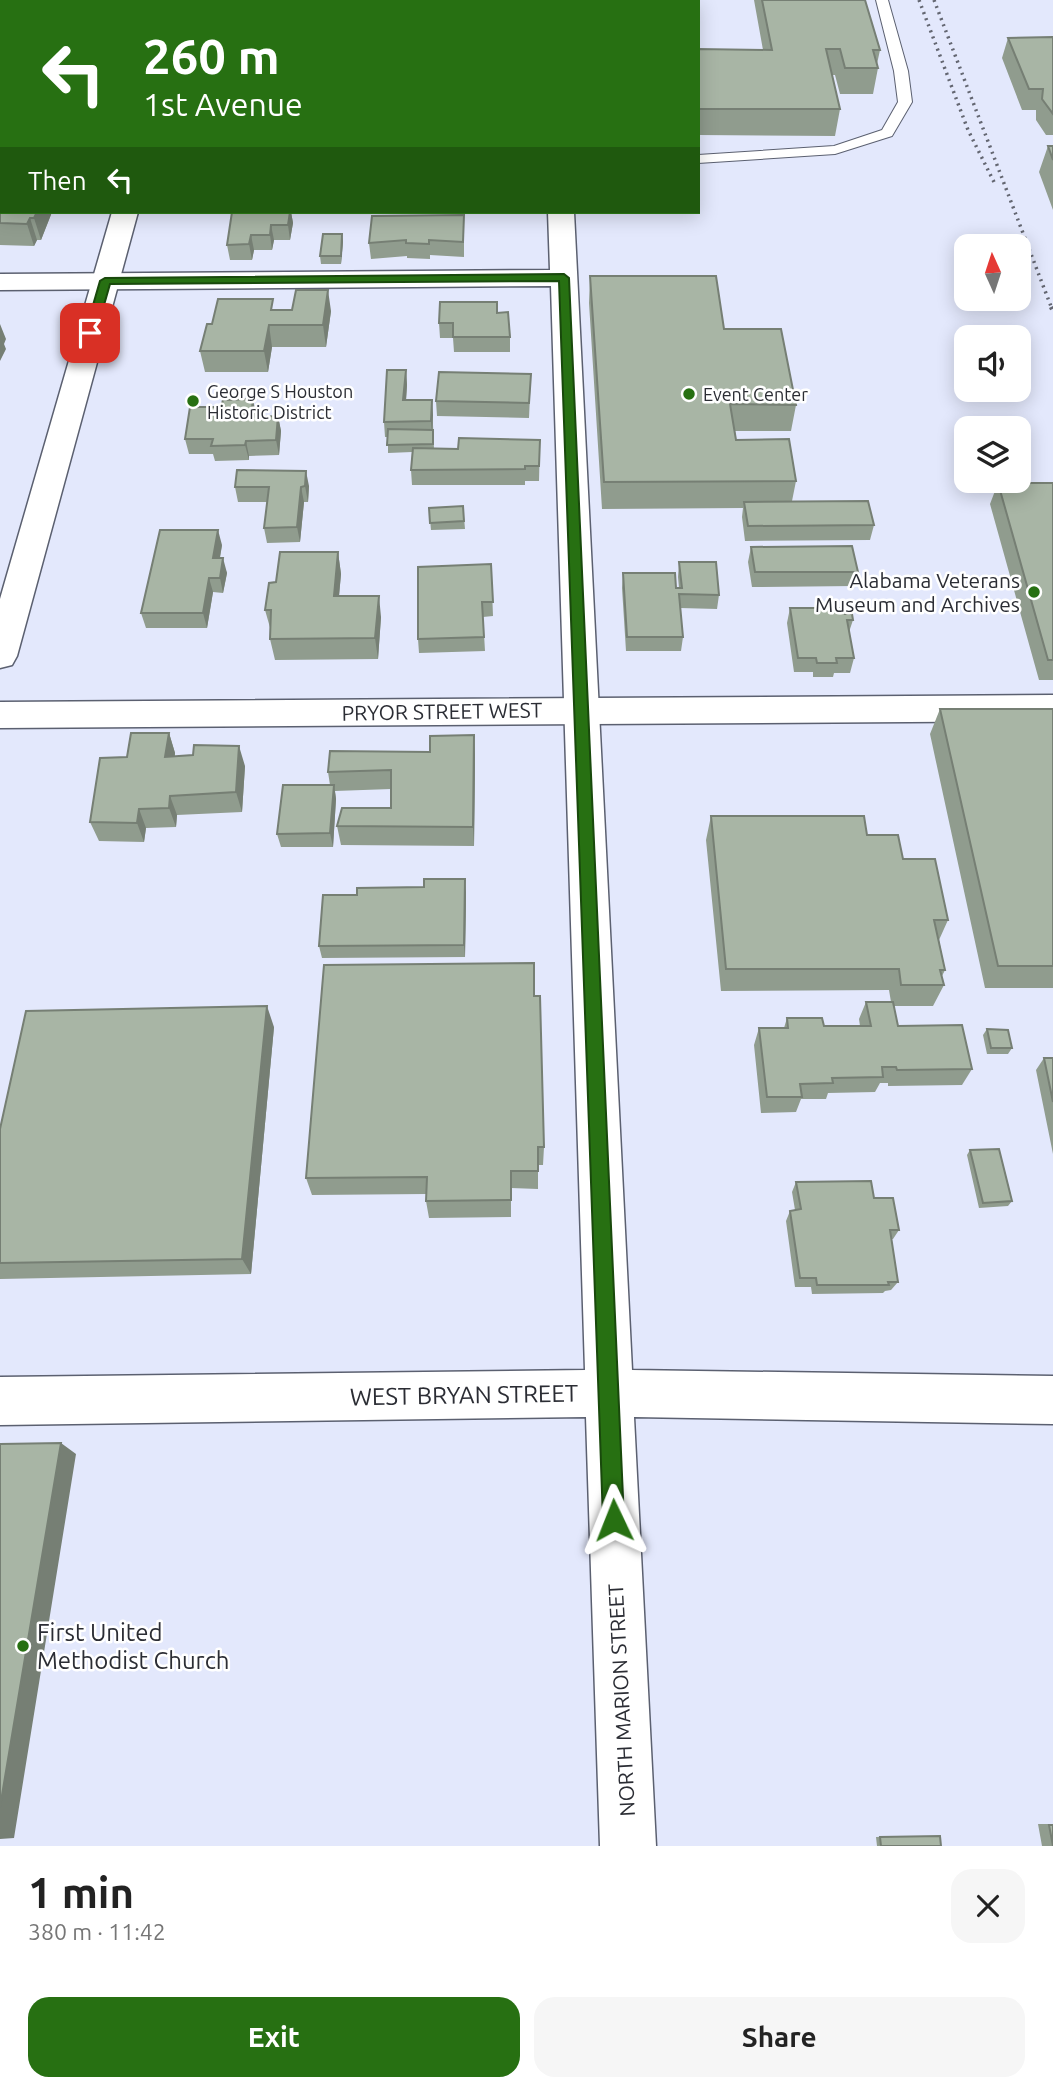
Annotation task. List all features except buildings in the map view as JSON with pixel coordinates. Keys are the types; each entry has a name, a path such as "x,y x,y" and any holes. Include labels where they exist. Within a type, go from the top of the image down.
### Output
{"street":[{"path":"0,656 124,214"},
{"name":"NORTH MARION STREET","path":"561,214 628,1846"},
{"path":"0,282 564,278"},
{"name":"PRYOR STREET WEST","path":"0,715 1053,708"},
{"name":"WEST BRYAN STREET","path":"0,1401 609,1393 1053,1400"}],"lane":[{"path":"700,159 835,150 887,133 905,102 901,71 882,0"}],"railway":[{"path":"919,0 968,130 996,186"},
{"path":"934,0 1052,309"}],"place":[{"name":"Event Center","path":"689,394"},
{"name":"George S Houston Historic District","path":"193,401"},
{"name":"Alabama Veterans Museum and Archives","path":"1034,592"},
{"name":"First United Methodist Church","path":"23,1646"}],"route":[{"path":"90,333 105,281 564,278 614,1520"}]}
